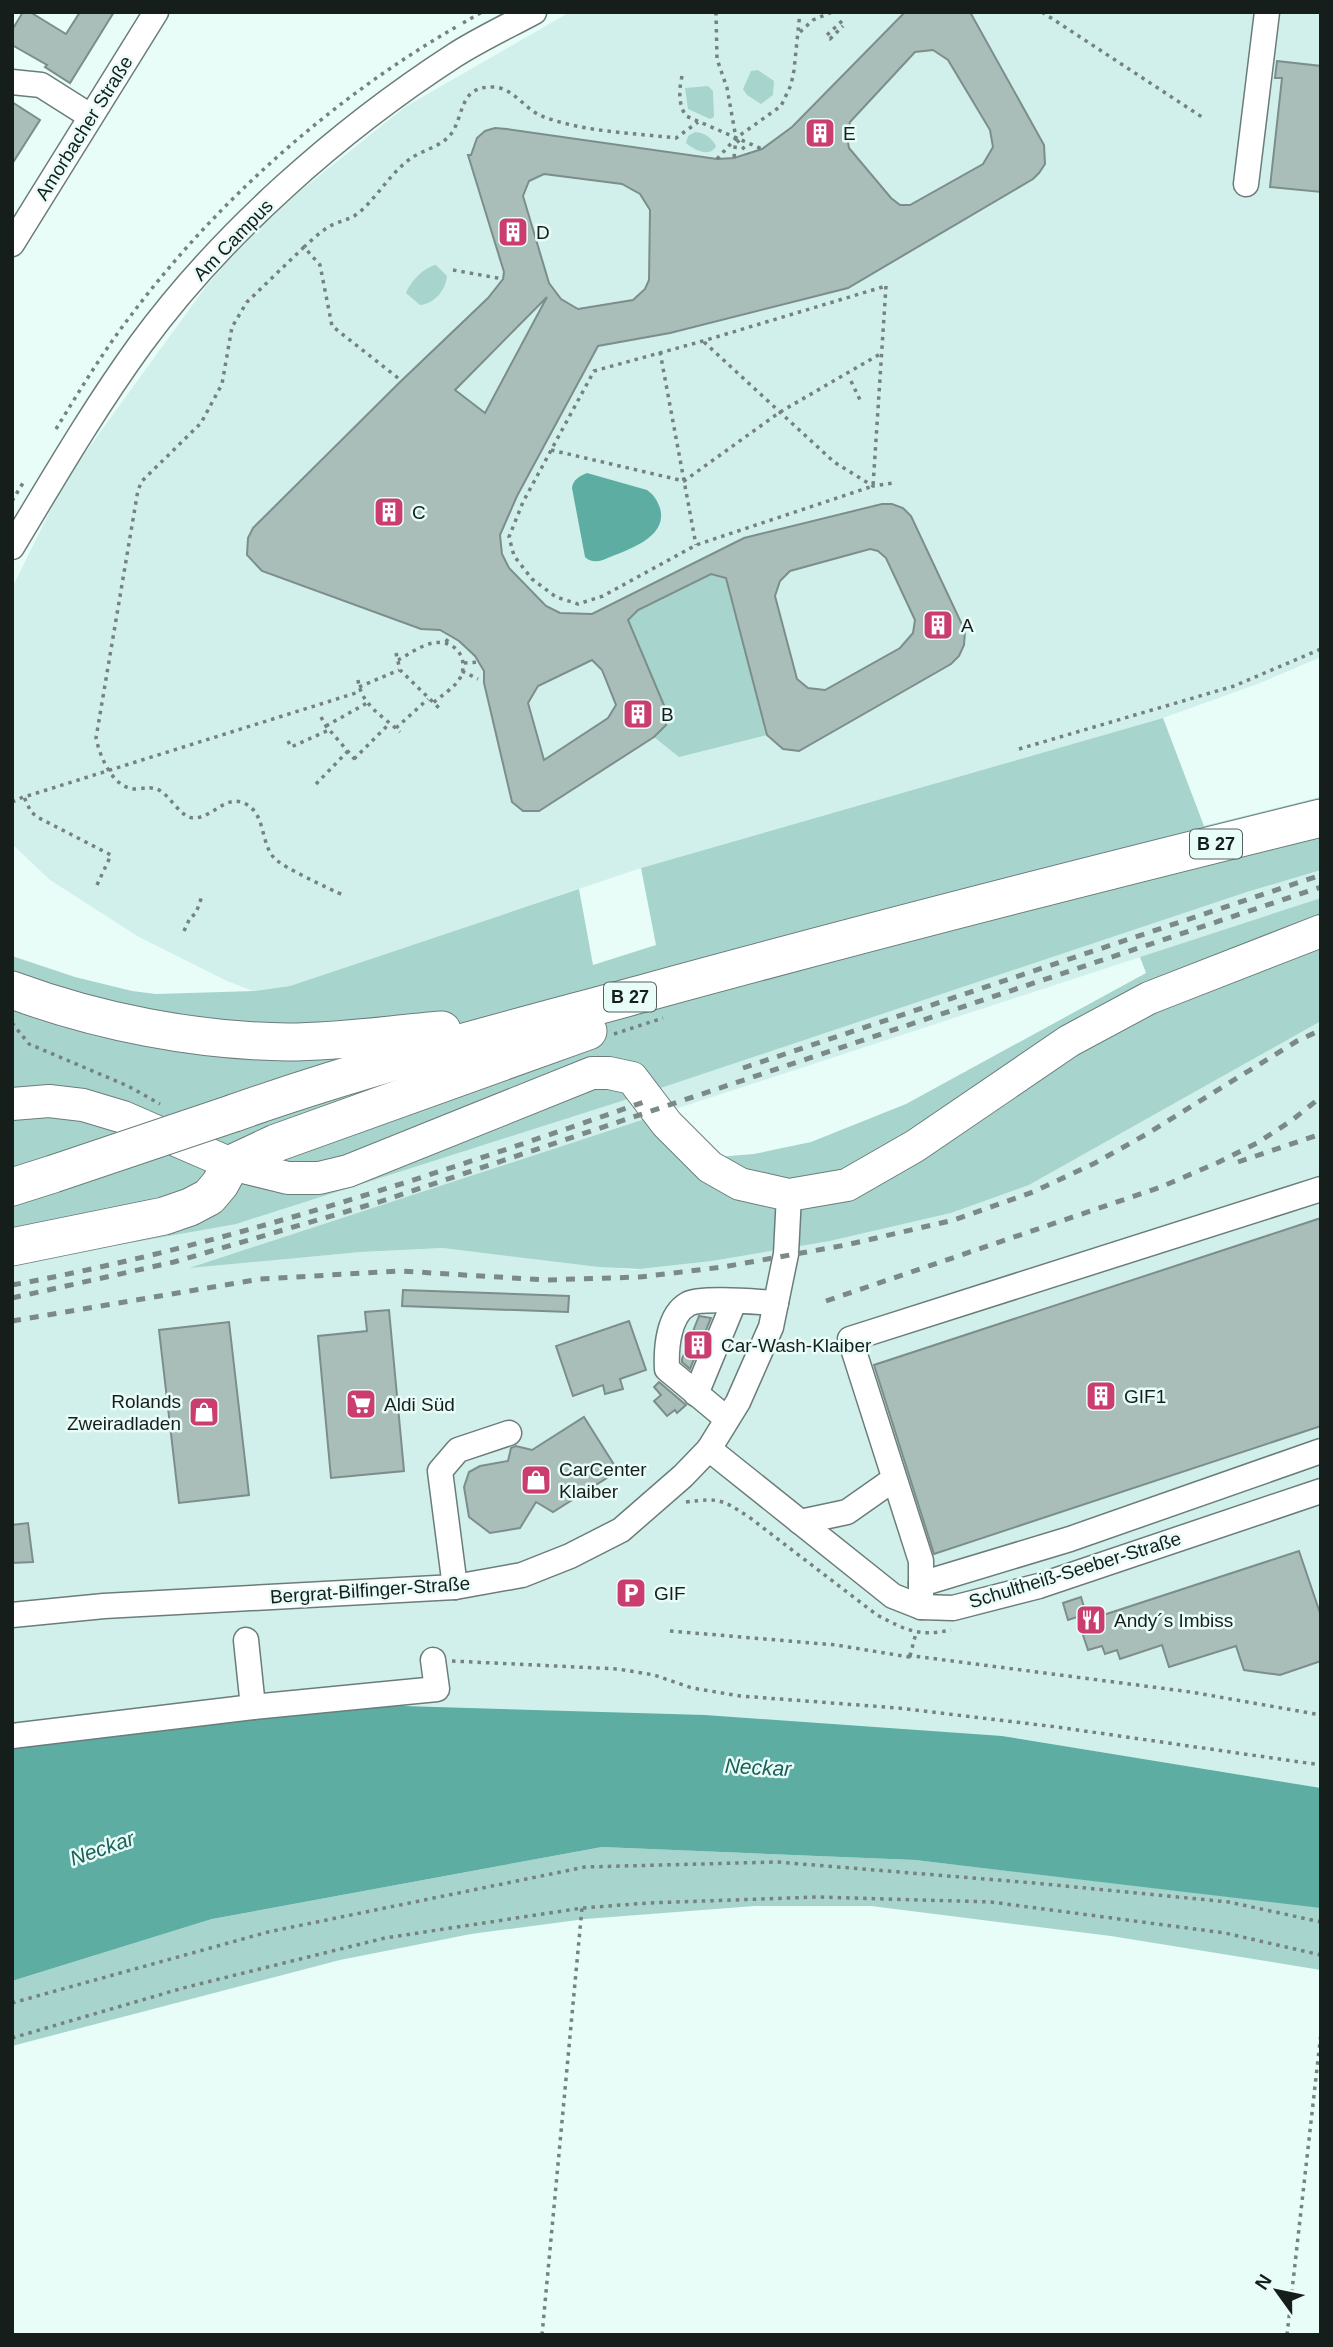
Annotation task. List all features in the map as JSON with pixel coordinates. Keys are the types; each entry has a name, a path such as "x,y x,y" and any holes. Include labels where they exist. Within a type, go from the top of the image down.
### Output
{"highway":[{"name":"B 27","path":"12,1187 296,1091 489,1035 771,959 1321,818"},
{"path":"12,1247 164,1216 190,1207 209,1197 231,1164 276,1143 585,1032 683,1000 771,959"},
{"path":"12,990 85,1013 145,1027 206,1036 288,1042 390,1037 441,1030 489,1035"}],"main road":[{"path":"12,1104 49,1101 83,1105 123,1117 231,1164 288,1178 318,1178 348,1171 592,1073 609,1073 632,1078 667,1124 710,1167 740,1185 789,1195 847,1185 915,1146 1069,1041 1149,998 1321,931"}],"street":[{"name":"Amorbacher Straße","path":"12,244 156,12"},
{"name":"Am Campus","path":"12,547 76,439 141,344 235,233 322,155 401,92 456,54 534,12"},
{"path":"1246,184 1267,12"},
{"path":"12,82 41,85 90,116"},
{"path":"1321,1189 850,1339 920,1561 921,1596 1070,1539 1321,1451"},
{"name":"Bergrat-Bilfinger-Straße","path":"12,1615 104,1606 455,1587 522,1574 570,1556 621,1530 683,1476 709,1449 738,1402 771,1327 786,1254 789,1195"},
{"path":"696,1394 734,1302"},
{"path":"727,1419 667,1369 666,1347 677,1315 689,1303 776,1303"},
{"path":"455,1587 440,1471 458,1450 509,1433"},
{"name":"Schultheiß-Seeber-Straße","path":"709,1449 893,1596 921,1596 953,1608 1039,1586 1321,1491"},
{"path":"800,1522 847,1512 894,1479"},
{"path":"246,1640 253,1707"},
{"path":"12,1736 253,1707 437,1689 433,1660"}],"path":[{"path":"716,12 717,59 727,88 736,138 734,158"},
{"path":"717,159 736,138 781,106 791,85 800,12"},
{"path":"799,34 813,20 832,12"},
{"path":"1042,12 1051,15 1202,117"},
{"path":"843,23 830,39 827,36 843,23"},
{"path":"682,76 681,109 686,116 762,149"},
{"path":"345,896 275,860 267,846 257,815 248,805 235,800 197,818 188,817 161,791 150,787 134,789 122,786 99,752 96,738 138,490 142,481 201,423 222,384 232,327 247,302 304,247 332,225 361,211 410,159 443,141 451,133 461,104 470,94 482,88 495,87 504,90 543,117 591,128 676,138 698,122"},
{"path":"736,138 748,153"},
{"path":"304,247 320,265 332,326 398,378"},
{"path":"453,270 503,279"},
{"path":"873,486 886,286 594,371 523,502 509,537 514,556 532,579 556,597 578,604 603,596 696,545 873,486 893,483"},
{"path":"703,341 834,462 873,486"},
{"path":"660,352 696,545"},
{"path":"551,450 684,481 780,412 882,353"},
{"path":"851,381 860,400"},
{"path":"446,642 450,636"},
{"path":"398,660 431,643 446,642 458,650 464,663 461,678 433,703"},
{"path":"1019,749 1234,686 1321,649"},
{"path":"396,653 400,670 439,708"},
{"path":"464,663 478,662"},
{"path":"12,802 359,689 400,670"},
{"path":"462,671 478,679"},
{"path":"358,680 366,703 400,732"},
{"path":"396,728 429,699"},
{"path":"288,741 291,747 366,703"},
{"path":"321,717 327,728 356,761 390,723"},
{"path":"316,784 348,751"},
{"path":"24,797 31,812 39,818 111,855 97,885"},
{"path":"184,931 190,918 196,913 202,896"},
{"path":"610,1035 670,1016"},
{"path":"12,1023 29,1044 128,1086 160,1104"},
{"path":"909,1657 921,1596"},
{"path":"670,1631 836,1645 909,1657"},
{"path":"909,1657 906,1655 1191,1692 1321,1716"},
{"path":"433,1660 618,1669 654,1675 692,1688 740,1696 898,1709 1057,1727 1321,1765"},
{"path":"12,2003 268,1932 584,1867 777,1862 1229,1902 1321,1922"},
{"path":"12,2038 183,1988 385,1938 582,1908 648,1903 817,1897 991,1902 1225,1933 1321,1955"},
{"path":"542,2335 582,1908"},
{"path":"1287,2335 1321,2033"}],"shaded area":[{"path":"570,12 1321,12 1321,657 1260,683 1163,718 641,868 290,986 253,991 139,937 50,880 12,844 12,588 66,479 207,285 265,219 405,107"},
{"path":"758,70 774,81 773,95 761,104 743,89 751,71"},
{"path":"708,86 713,91 714,117 710,119 688,109 685,88"},
{"path":"695,132 710,138 716,146 713,150 702,152 686,143 688,136"},
{"path":"436,265 447,276 444,286 434,299 420,305 406,293 418,276"},
{"path":"711,574 726,577 767,735 679,757 654,737 666,725 628,620 638,610"},
{"path":"1163,718 1204,826 1321,797 1321,870 1247,892 631,1098 236,1224 12,1264 12,956 75,977 132,991 156,994 254,991 290,986 579,889 593,965 656,945 641,868"},
{"path":"1321,870 1321,898 192,1267 361,1252 443,1248 633,1270 712,1261 830,1241 951,1213 1029,1185 1321,1021 1321,1788 1002,1736 12,1743 12,1264 631,1098 1247,892"},
{"path":"1321,898 1321,1021 1029,1185 951,1213 830,1241 712,1261 640,1269 599,1267 443,1248 361,1252 189,1268 663,1113 717,1157 754,1154 811,1142 906,1104 1146,973 1140,957"},
{"path":"602,1847 915,1860 1317,1907 1321,1908 1321,1970 1111,1936 871,1906 755,1906 585,1919 471,1934 340,1960 12,2046 12,1981 212,1919"}],"water":[{"path":"587,473 647,490 660,508 658,528 632,548 603,560 593,561 585,557 572,488 581,475"},
{"name":"Neckar","path":"403,1706 705,1715 1002,1736 1321,1788 1321,1908 915,1860 602,1847 212,1919 12,1981 12,1743 316,1708"}],"building":[{"path":"23,12 30,12 66,34 80,12 114,12 70,83 45,67 47,65 12,45 12,30"},
{"path":"905,12 970,12 1044,145 1045,164 1033,179 848,288 670,333 598,346 517,496 500,535 502,554 509,568 546,606 560,613 592,614 744,538 882,504 892,504 903,508 911,516 965,631 964,645 951,664 799,751 783,749 767,735 726,578 711,574 638,610 628,620 666,710 666,725 654,737 539,811 523,811 512,802 484,683 484,671 475,656 459,641 440,630 421,629 262,571 247,555 248,538 253,528 488,298 503,279 504,272 468,155 471,155 477,138 485,131 507,129 717,159 734,158 762,149 792,127","holes":["933,50 948,60 990,130 993,147 983,164 910,205 900,205 849,148 847,137 850,122 915,52","544,174 622,184 640,194 650,210 649,280 645,289 633,300 578,309 561,299 549,283 523,196 529,181","547,297 485,413 455,390","870,549 878,551 886,558 915,620 913,633 900,648 825,690 808,688 797,679 775,596 780,581 790,571","592,660 602,670 616,705 608,718 544,760 528,703 538,686"]},
{"path":"1277,61 1321,66 1321,192 1270,187 1282,78 1275,78"},
{"path":"12,102 40,120 12,164"},
{"name":"GIF1","path":"1321,1218 1321,1426 934,1554 874,1365"},
{"path":"403,1290 569,1296 568,1312 402,1306"},
{"name":"Aldi Süd","path":"389,1310 404,1471 331,1478 318,1336 367,1331 365,1312"},
{"path":"699,1316 711,1318 690,1369 682,1359"},
{"path":"629,1321 646,1370 620,1379 623,1389 605,1394 603,1385 573,1396 556,1346"},
{"name":"Rolands Zweiradladen","path":"229,1322 249,1495 179,1503 159,1330"},
{"path":"659,1382 686,1405 677,1413 675,1410 667,1416 654,1401 661,1395 654,1387"},
{"name":"CarCenter Klaiber","path":"584,1417 618,1471 553,1512 536,1502 520,1528 490,1533 469,1517 464,1487 469,1472 480,1466 508,1461 511,1448 516,1446 532,1450"},
{"path":"28,1523 33,1562 12,1563 12,1525"},
{"path":"1299,1551 1321,1616 1321,1661 1280,1675 1244,1670 1236,1646 1169,1667 1162,1645 1120,1659 1117,1650 1105,1654 1102,1646 1088,1650 1079,1623"},
{"path":"1081,1597 1086,1614 1068,1620 1063,1603"}],"railway":[{"path":"743,1068 1321,875"},
{"path":"12,1298 174,1262 379,1202 1321,887"},
{"path":"12,1321 260,1279 400,1271 546,1280 640,1277 723,1267 846,1245 954,1220 1033,1192 1095,1163 1145,1135 1297,1041 1321,1030"},
{"path":"826,1301 1161,1187 1257,1143 1321,1097"},
{"path":"12,1285 92,1269 252,1229 411,1181 644,1102"},
{"path":"1238,1162 1321,1134"}],"place":[{"name":"E","path":"820,133"},
{"name":"D","path":"513,232"},
{"name":"C","path":"389,512"},
{"name":"A","path":"938,625"},
{"name":"B","path":"638,714"},
{"name":"Car-Wash-Klaiber","path":"698,1345"},
{"name":"GIF1","path":"1101,1396"},
{"name":"Aldi Süd","path":"361,1404"},
{"name":"Rolands Zweiradladen","path":"204,1412"},
{"name":"CarCenter Klaiber","path":"536,1480"},
{"name":"GIF","path":"631,1593"},
{"name":"Andy´s Imbiss","path":"1091,1620"}]}
